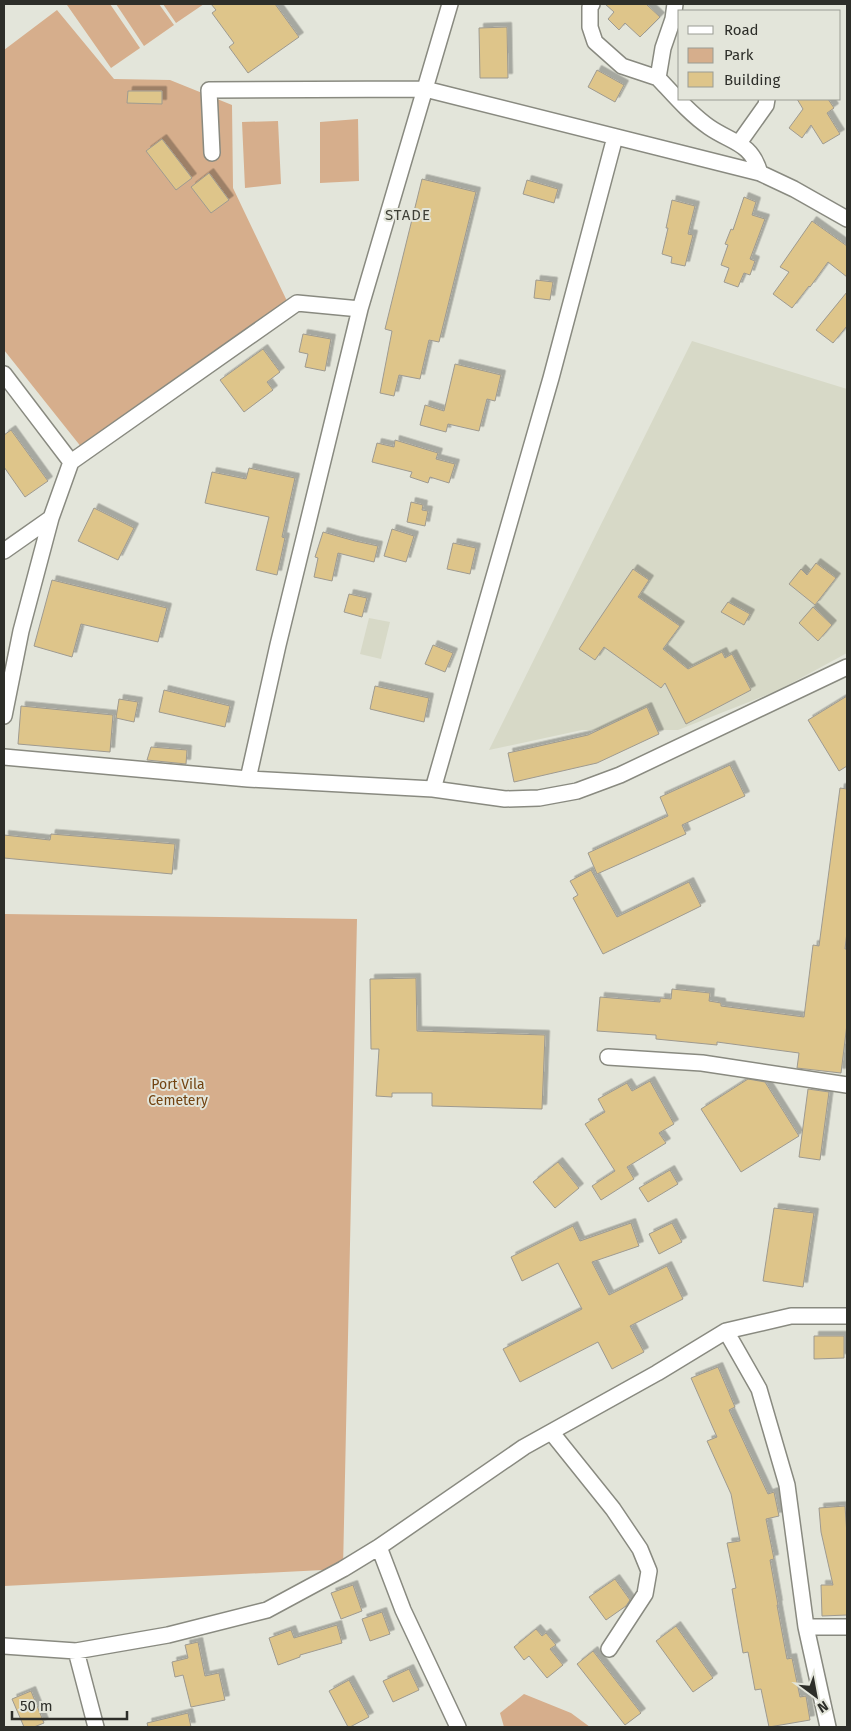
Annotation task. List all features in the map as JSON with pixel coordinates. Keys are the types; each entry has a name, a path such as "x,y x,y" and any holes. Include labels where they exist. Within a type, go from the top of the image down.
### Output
{"street":[{"path":"248,779 280,635 360,309 450,4"},
{"path":"592,4 590,7 590,27 595,42 622,66 658,78 678,99"},
{"path":"658,78 663,48 673,19 675,4"},
{"path":"212,153 209,90 425,89 760,173 794,189 847,219"},
{"path":"679,100 709,127 739,143 756,160 760,173"},
{"path":"739,143 767,100"},
{"path":"433,789 551,378 615,136"},
{"path":"4,716 21,631 51,518 71,462 297,303 360,309"},
{"path":"4,374 71,462"},
{"path":"4,551 51,518"},
{"path":"4,757 248,779 433,789 505,799 539,798 577,791 620,775 847,667"},
{"path":"608,1057 702,1063 847,1085"},
{"path":"4,1646 76,1651 168,1635 267,1610 343,1569 379,1547 524,1447 552,1433 726,1331 791,1316 847,1316"},
{"path":"726,1331 759,1389 787,1485 806,1627 828,1727"},
{"path":"552,1433 613,1509 640,1549 649,1571 645,1594 609,1649"},
{"path":"379,1547 403,1610 458,1727"},
{"path":"806,1627 847,1627"},
{"path":"76,1651 96,1727"}],"shaded area":[{"path":"692,341 847,389 847,653 777,691 678,730 582,730 489,750"},
{"path":"369,618 390,622 381,659 360,654"}],"green space":[{"path":"110,4 140,48 111,68 67,5"},
{"path":"116,4 159,4 174,25 144,46"},
{"path":"163,4 204,4 176,23"},
{"path":"57,10 114,79 170,80 232,105 233,188 287,301 82,448 4,350 4,50"},
{"path":"358,119 359,181 320,183 320,122"},
{"path":"278,121 281,184 245,188 242,122"},
{"name":"Port Vila Cemetery","path":"4,914 357,919 343,1569 4,1586"},
{"path":"524,1694 571,1713 590,1727 504,1727 500,1713"}],"building":[{"path":"211,4 275,4 299,37 248,73 229,47 234,43 212,13 216,10"},
{"path":"605,4 646,4 660,17 640,37 625,23 619,30 608,19 614,12"},
{"path":"507,27 508,78 480,78 479,28"},
{"path":"597,70 624,85 615,102 588,87"},
{"path":"128,91 162,91 162,104 127,103"},
{"path":"798,100 829,100 834,108 827,113 840,134 823,144 811,125 802,138 789,128 803,109"},
{"path":"162,139 192,178 176,190 146,151"},
{"path":"209,173 229,200 211,213 191,187"},
{"path":"422,179 476,192 439,342 429,340 420,379 399,375 394,396 380,393 392,331 385,329"},
{"path":"527,180 558,189 554,203 523,194"},
{"path":"744,197 756,202 752,215 765,219 750,259 755,261 750,275 744,273 738,287 724,282 729,268 721,265 728,245 725,244 731,229 733,230"},
{"path":"672,200 695,206 688,234 693,235 685,266 671,263 672,257 662,254"},
{"path":"812,221 847,246 847,277 828,262 792,308 773,294 789,272 780,267"},
{"path":"536,280 553,282 550,300 534,298"},
{"path":"847,292 847,326 833,343 816,330"},
{"path":"303,334 331,339 325,371 305,367 308,354 299,352"},
{"path":"263,349 280,372 267,382 273,390 244,412 220,380"},
{"path":"455,364 501,375 495,401 487,399 479,431 448,424 446,432 420,425 425,405 444,411"},
{"path":"11,430 48,481 25,497 4,467 4,435"},
{"path":"395,440 438,453 436,459 455,464 449,483 430,477 428,483 410,477 412,472 372,462 377,443 394,447"},
{"path":"249,468 295,478 282,537 285,538 277,575 256,570 269,517 205,503 212,472 246,479"},
{"path":"411,502 423,505 422,510 428,511 425,526 407,522"},
{"path":"94,508 134,528 118,560 78,541"},
{"path":"392,529 414,536 406,562 384,556"},
{"path":"323,532 378,546 374,562 338,553 332,581 314,577 318,558 315,557"},
{"path":"453,543 476,548 470,574 447,569"},
{"path":"816,563 836,578 815,605 789,584 801,569 807,575"},
{"path":"633,569 649,580 638,597 680,626 663,649 688,669 722,652 725,658 732,654 751,690 686,724 665,683 661,688 604,647 595,660 579,649"},
{"path":"52,580 167,608 158,642 81,624 72,657 34,646"},
{"path":"349,594 367,598 362,617 344,612"},
{"path":"728,602 750,614 744,625 721,612"},
{"path":"813,607 832,625 818,641 799,623"},
{"path":"433,645 453,653 445,672 425,664"},
{"path":"375,686 429,698 424,722 370,709"},
{"path":"164,690 230,706 225,727 159,712"},
{"path":"847,696 847,766 839,771 808,720"},
{"path":"119,699 138,702 134,722 116,718"},
{"path":"21,706 113,715 110,752 18,744"},
{"path":"647,707 659,734 597,763 514,782 508,753 588,735"},
{"path":"151,747 187,750 186,764 147,760"},
{"path":"730,765 745,796 682,825 686,834 597,874 588,853 668,816 660,797"},
{"path":"840,788 847,789 847,932 845,949 847,949 847,1024 841,1073 797,1068 799,1053 717,1042 717,1045 656,1039 656,1035 597,1031 600,997 660,1002 660,998 671,999 672,989 710,993 709,1001 721,1003 721,1006 804,1017 813,945 819,946"},
{"path":"51,834 175,844 172,874 4,858 4,835 50,840"},
{"path":"591,870 617,917 689,882 701,906 603,954 573,898 578,895 570,881"},
{"path":"416,978 417,1031 545,1035 542,1109 432,1106 432,1093 392,1093 392,1097 376,1096 379,1049 371,1049 370,979"},
{"path":"748,1079 765,1082 799,1136 741,1172 701,1109"},
{"path":"650,1081 674,1124 659,1133 666,1143 627,1167 634,1179 601,1200 592,1186 615,1171 585,1124 605,1112 598,1099 627,1083 632,1091"},
{"path":"808,1089 829,1092 820,1160 799,1157"},
{"path":"558,1162 579,1188 555,1208 533,1182"},
{"path":"670,1170 678,1184 648,1202 639,1188"},
{"path":"774,1208 814,1213 803,1287 763,1281"},
{"path":"631,1223 639,1246 592,1262 609,1295 667,1266 683,1299 630,1326 644,1352 612,1369 598,1342 520,1382 503,1349 582,1309 558,1263 522,1281 511,1257 573,1226 580,1241"},
{"path":"672,1223 682,1242 659,1254 649,1234"},
{"path":"814,1336 844,1336 844,1358 814,1359"},
{"path":"718,1367 735,1407 729,1410 768,1494 774,1492 779,1516 766,1519 774,1559 770,1560 777,1605 787,1659 792,1658 800,1697 806,1696 810,1720 769,1727 761,1689 755,1690 748,1652 743,1653 732,1589 736,1588 727,1543 740,1541 731,1494 707,1441 717,1437 691,1378"},
{"path":"845,1506 847,1615 822,1616 821,1585 833,1585 821,1532 819,1508"},
{"path":"615,1579 630,1600 626,1606 606,1620 589,1597"},
{"path":"353,1585 362,1611 341,1619 331,1593"},
{"path":"382,1612 390,1634 370,1641 362,1619"},
{"path":"337,1625 342,1643 300,1655 300,1657 278,1665 269,1638 291,1630 294,1638"},
{"path":"676,1626 713,1678 693,1692 656,1641"},
{"path":"536,1629 542,1636 546,1633 556,1645 550,1649 563,1665 547,1678 529,1656 524,1660 514,1647"},
{"path":"198,1642 205,1676 219,1673 225,1700 191,1707 183,1675 175,1677 172,1662 188,1658 185,1645"},
{"path":"593,1651 641,1713 625,1725 577,1664"},
{"path":"409,1669 419,1690 393,1702 383,1681"},
{"path":"349,1680 369,1717 348,1727 329,1691"},
{"path":"31,1691 44,1723 34,1727 24,1727 12,1699"},
{"path":"188,1713 191,1727 148,1727 147,1723"}],"district":[{"name":"STADE","path":"408,215"}]}
